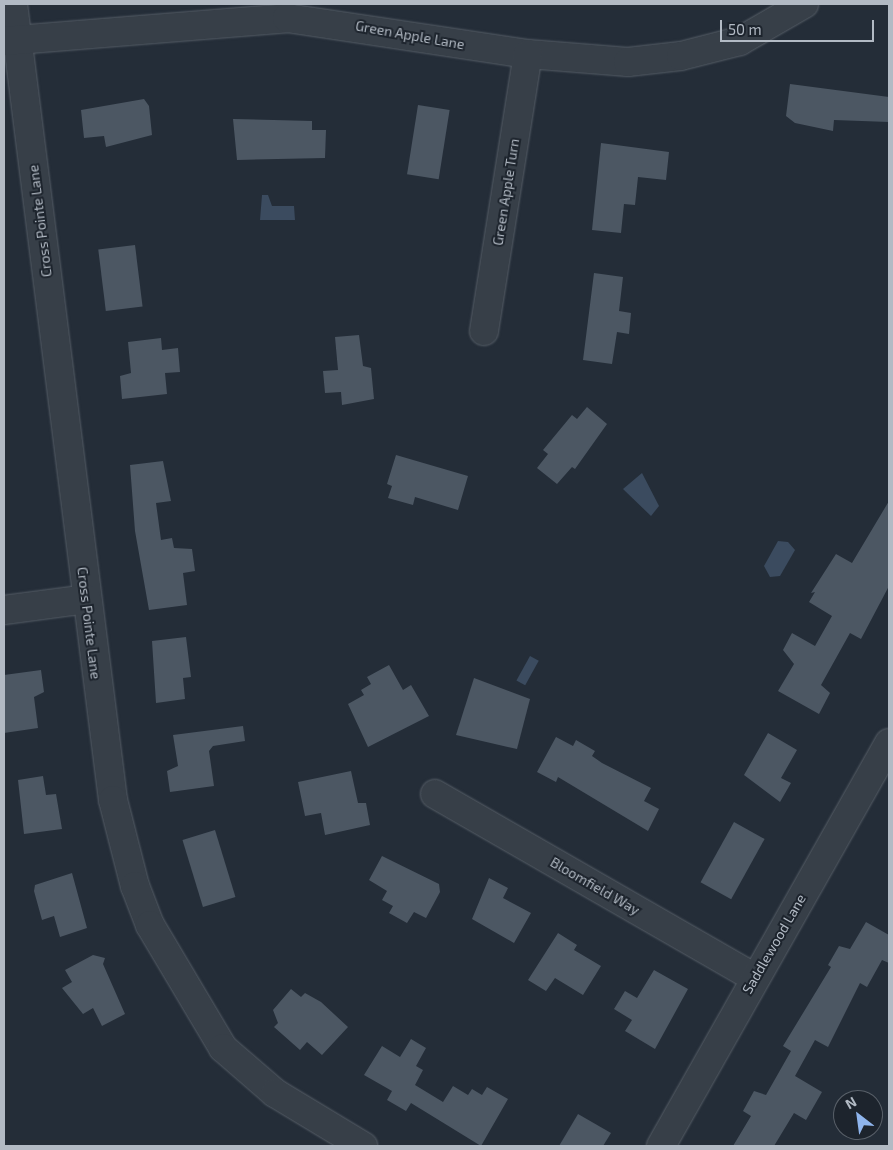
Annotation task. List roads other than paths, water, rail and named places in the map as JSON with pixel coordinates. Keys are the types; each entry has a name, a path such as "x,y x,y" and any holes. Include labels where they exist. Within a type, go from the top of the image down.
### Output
{"street":[{"name":"Cross Pointe Lane","path":"13,4 11,40 115,815 150,925 206,1024 233,1059 290,1103 363,1146"},
{"name":"Green Apple Lane","path":"11,40 270,17 335,22 528,54 628,62 681,56 740,41 804,4"},
{"name":"Green Apple Turn","path":"484,331 528,54"},
{"path":"4,610 86,599"},
{"name":"Saddlewood Lane","path":"661,1146 755,978 886,757"},
{"name":"Bloomfield Way","path":"435,794 755,978"}],"water":[{"path":"262,195 268,195 272,206 294,206 295,220 260,220"},
{"path":"642,473 659,506 651,516 623,489"},
{"path":"778,541 788,542 795,550 780,576 770,577 764,566"},
{"path":"530,656 539,661 525,685 516,680"}]}
